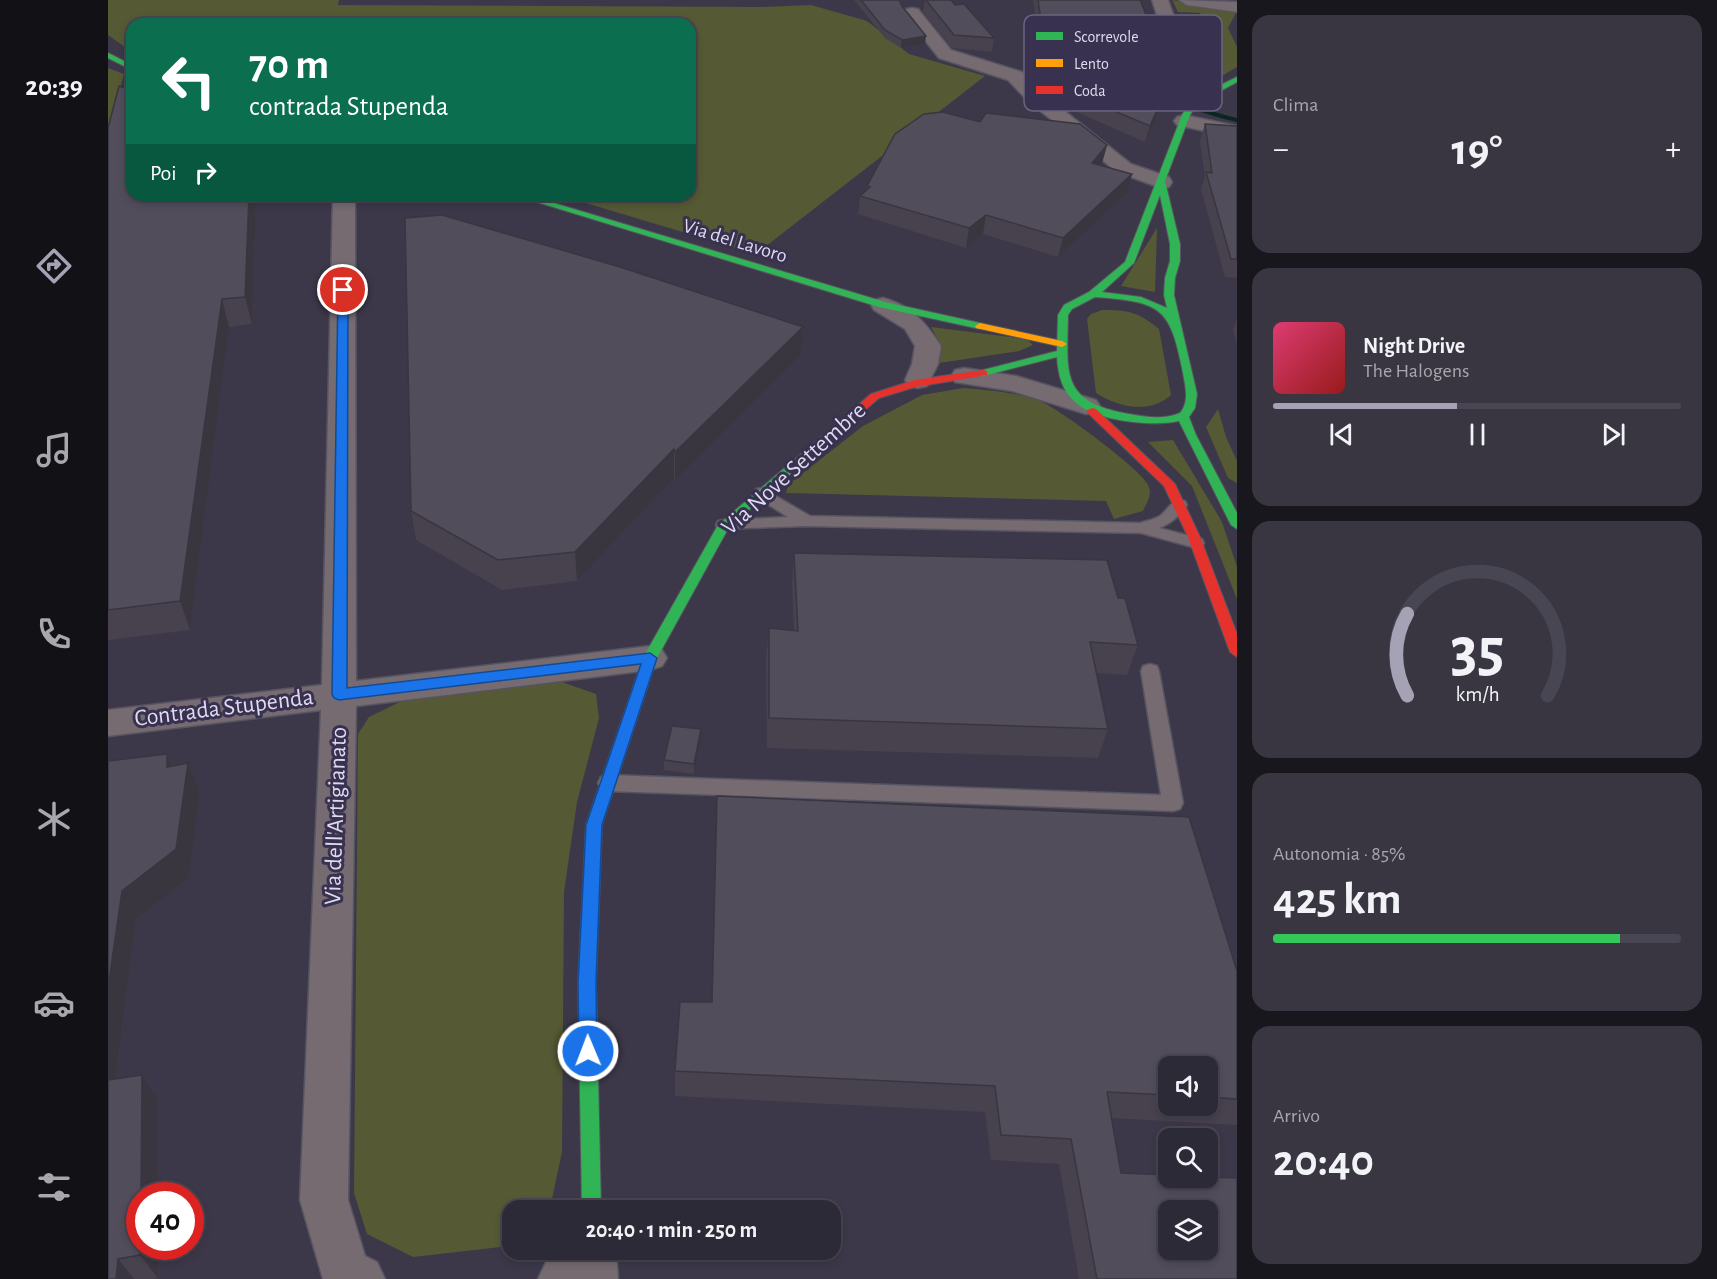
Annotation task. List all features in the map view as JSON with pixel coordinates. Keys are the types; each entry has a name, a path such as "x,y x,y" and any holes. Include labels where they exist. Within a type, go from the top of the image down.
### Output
{"main road":[{"path":"108,56 126,65"},
{"path":"1222,86 1237,79"},
{"path":"1222,89 1237,88"},
{"path":"1188,112 1129,263 1087,296 1068,307 1063,315 1064,378 1068,389 1138,452 1169,484 1196,543 1237,652"},
{"path":"1086,406 1126,418 1169,420 1183,416 1191,406 1192,393 1169,295 1175,261 1175,244 1161,182"},
{"name":"Via del Lavoro","path":"538,201 882,305 1062,349"},
{"path":"1051,309 1087,296 1125,297 1162,309 1175,322"},
{"name":"Via del Lavoro","path":"942,318 1008,317"},
{"name":"Via Nove Settembre","path":"591,1200 587,983 594,825 650,658 724,525 875,396 893,387 918,380 964,376 1020,366 1062,349"},
{"path":"1183,416 1190,435 1237,525"}],"street":[{"path":"1160,0 1166,15"},
{"path":"1187,0 1223,7 1237,7"},
{"path":"912,13 945,54 1015,76 1024,85"},
{"path":"1053,111 1124,168 1161,182"},
{"path":"1188,112 1237,132"},
{"name":"Via dell'Artigianato","path":"344,201 339,694 324,1200 346,1275 360,1279"},
{"path":"882,305 914,324 928,346 925,364 918,380"},
{"name":"Via Nove Settembre","path":"964,376 1026,386 1086,406"},
{"name":"Contrada Stupenda","path":"108,723 650,658"}],"lane":[{"path":"762,493 807,521"},
{"path":"1141,528 1165,520 1179,505"},
{"path":"724,525 807,521 1141,528 1196,543"},
{"path":"608,783 1173,803 1150,670"}],"green space":[{"path":"108,0 339,0 338,5 762,7 811,5 867,21 909,54 985,76 756,254 579,201 696,201 696,18 126,18 126,48 108,35"},
{"path":"1172,0 1237,11 1228,28 1237,47 1237,67 1222,76 1222,15 1178,12"},
{"path":"108,68 124,74 108,132"},
{"path":"1157,228 1155,292 1121,286"},
{"path":"1102,310 1133,313 1159,329 1171,395 1153,405 1134,407 1114,402 1096,393 1087,319 1091,314"},
{"path":"931,327 1027,339 1033,345 1019,351 932,364 940,343"},
{"path":"963,388 1022,395 1040,401 1064,415 1116,454 1142,477 1150,492 1143,511 1114,519 1106,501 786,493 789,484 863,426 922,395"},
{"path":"1218,409 1226,437 1237,461 1237,483 1228,478 1206,427"},
{"path":"1173,440 1222,522 1237,567 1237,599 1192,486 1148,442"},
{"path":"562,682 596,694 599,718 577,802 564,892 562,1152 552,1200 502,1200 501,1247 413,1257 367,1234 354,1193 358,734 369,717 408,698"}],"building":[{"path":"861,0 899,0 926,36 902,40 885,30"},
{"path":"926,0 951,0 955,5 964,4 994,38 954,35"},
{"path":"1038,0 1140,0 1146,15 1040,15"},
{"path":"119,86 126,88 126,201 249,201 245,297 222,299 180,601 108,610 108,128"},
{"path":"1114,111 1157,111 1150,126"},
{"path":"943,112 980,122 986,113 1080,124 1107,145 1092,163 1132,174 1063,238 986,215 969,228 860,196 870,187 867,186 895,134 924,114"},
{"path":"1205,124 1237,126 1237,259 1231,259 1206,172 1212,173"},
{"path":"442,215 620,267 803,327 675,452 674,449 575,552 498,560 411,511 405,218"},
{"path":"794,553 1107,560 1118,598 1125,598 1138,645 1090,642 1108,729 769,718 769,628 798,631"},
{"path":"672,726 701,729 694,764 664,760"},
{"path":"167,754 167,767 188,763 176,849 122,891 108,988 108,761"},
{"path":"717,796 1189,817 1237,971 1237,1099 1218,1098 1218,1056 1158,1056 1158,1095 1107,1092 1121,1173 1158,1175 1158,1188 1218,1188 1218,1177 1237,1178 1237,1279 1097,1279 1071,1139 1001,1135 995,1086 675,1071 680,1002 712,1002"},
{"path":"142,1075 141,1182 126,1182 126,1258 118,1259 116,1279 108,1279 108,1080"}],"waterway":[{"path":"1203,111 1237,120"}],"traffic: fast":[{"path":"108,55 126,65"},
{"path":"1222,87 1237,79"},
{"path":"1093,294 1129,263 1189,111"},
{"path":"1161,182 1175,244 1175,261 1170,278 1169,295 1175,322"},
{"path":"538,201 883,305 980,326"},
{"path":"1093,294 1148,302 1159,307 1174,321 1182,345 1192,394 1191,403 1184,415 1176,419 1164,420 1135,419 1093,409 1073,394 1063,374 1063,315 1068,307 1093,294"},
{"path":"983,373 1062,353"},
{"path":"1183,416 1190,435 1237,525"},
{"path":"591,1200 587,983 594,825 650,658 724,525 805,456"}],"traffic: slow":[{"path":"980,326 1062,344"}],"traffic: jam":[{"path":"805,456 875,396 915,384 983,373"},
{"path":"1092,411 1169,484 1194,537 1237,652"}],"route":[{"path":"343,290 339,694 650,658 594,825 587,983 588,1051"}]}
